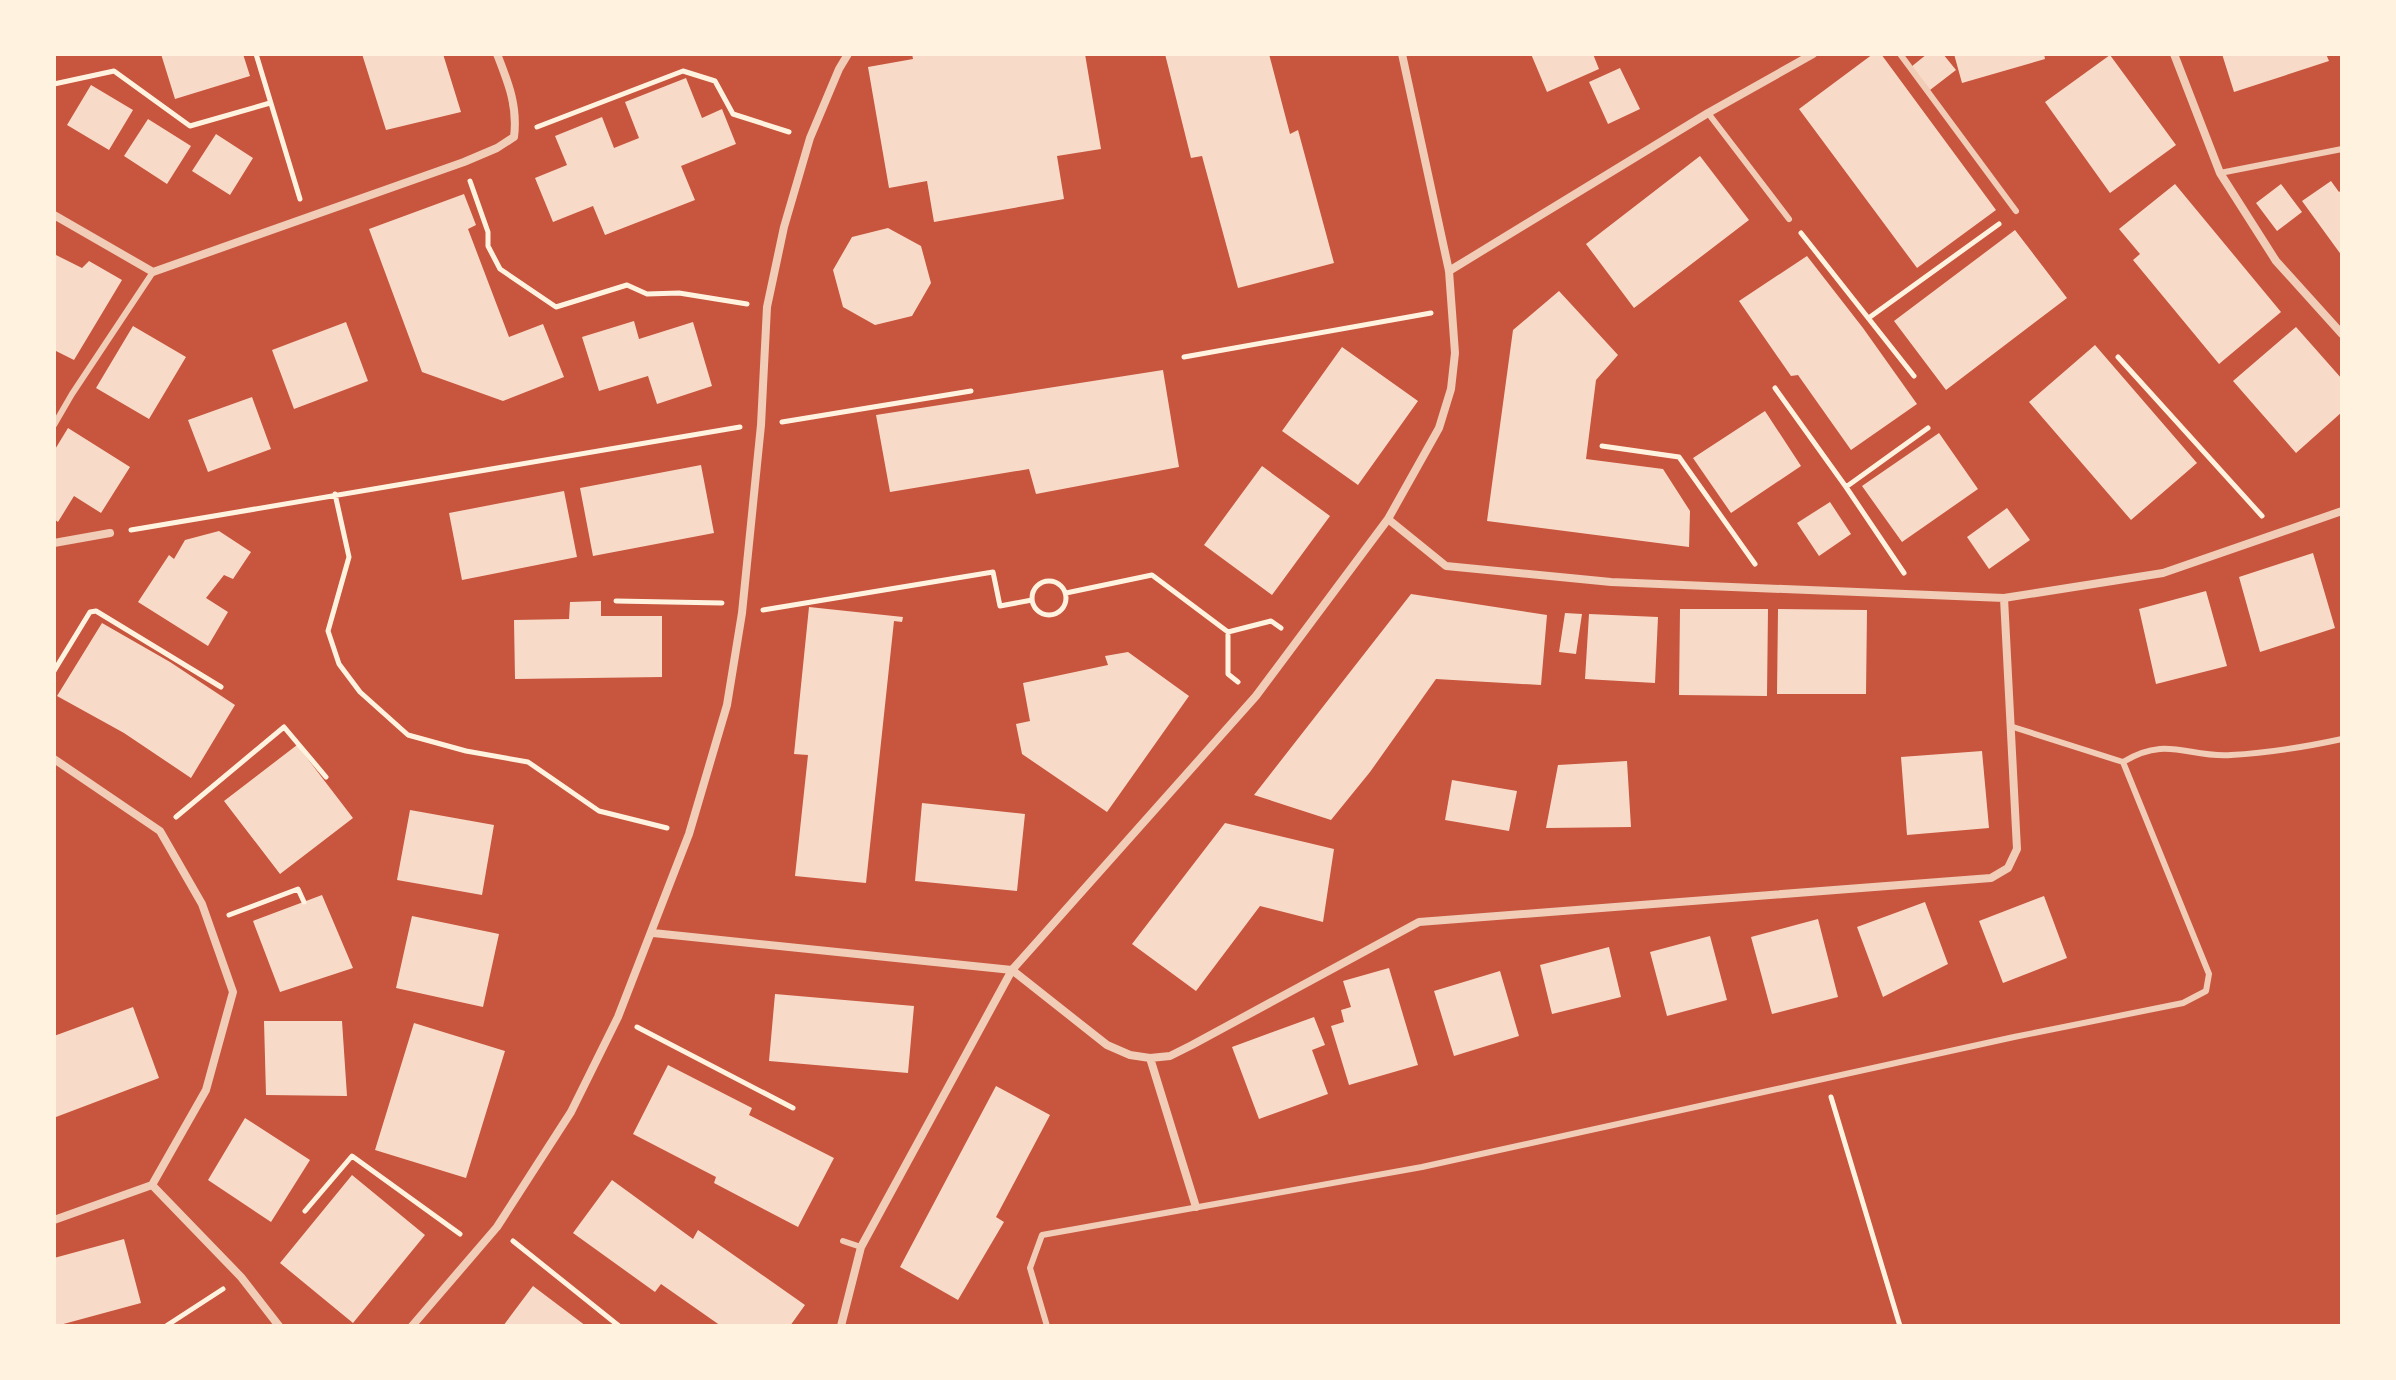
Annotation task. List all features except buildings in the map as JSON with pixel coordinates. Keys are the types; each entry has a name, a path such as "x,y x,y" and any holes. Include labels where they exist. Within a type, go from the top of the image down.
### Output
{"street":[{"path":"54,215 153,272 464,162 514,137 514,96 497,54"},
{"path":"412,1326 497,1227 571,1112 618,1017 689,834 727,705 743,609 761,425 767,307 784,227 810,138 848,54"},
{"path":"841,1326 861,1247 1012,970 1256,696 1388,519 1439,428 1451,389 1455,353 1449,271 1402,54"},
{"path":"1449,271 1708,113 1813,54"},
{"path":"2174,54 2220,173 2276,261 2342,334"},
{"path":"1388,519 1446,566 1611,582 2004,598 2163,573 2342,511"},
{"path":"54,543 110,533"},
{"path":"653,933 1012,970 1107,1045 1130,1055 1150,1058 1170,1056 1192,1045 1419,922 1991,878 2008,868 2017,849 2004,598"},
{"path":"54,759 160,831 209,922 233,992 206,1090 152,1185 54,1220"},
{"path":"1150,1058 1196,1207"},
{"path":"152,1185 241,1277 279,1326"}],"lane":[{"path":"1900,54 2016,211"},
{"path":"1708,113 1789,219"},
{"path":"2220,173 2342,149"},
{"path":"54,425 153,272"},
{"path":"2013,727 2123,762"},
{"path":"2123,762 2140,751 2159,748 2227,755 2300,748 2342,739"},
{"path":"1047,1326 1030,1268 1042,1235 1422,1167 2183,1003 2206,991 2209,974 2123,762"},
{"path":"843,1241 861,1247"}],"path":[{"path":"256,54 306,219"},
{"path":"54,84 114,71 190,126 270,103"},
{"path":"514,137 683,71 715,81 733,114 810,138"},
{"path":"464,162 488,232 488,246 500,269 556,307 627,285 647,294 679,293 767,307"},
{"path":"1870,317 2016,211"},
{"path":"1789,219 1914,376"},
{"path":"1184,357 1451,309"},
{"path":"2118,357 2279,534"},
{"path":"1775,388 1919,593"},
{"path":"110,533 722,429 971,391"},
{"path":"1846,487 1928,428"},
{"path":"1602,446 1679,457 1771,588"},
{"path":"335,494 349,557 328,631 339,664 360,692 408,735 466,751 528,762 599,811 689,834"},
{"path":"616,601 743,609 993,572 1000,606 1032,600"},
{"path":"1066,593 1152,575 1228,632"},
{"path":"1032,600 1036,587 1044,582 1055,582 1066,593"},
{"path":"1032,600 1042,613 1053,614 1062,609 1066,593"},
{"path":"54,671 90,612 96,611 221,687"},
{"path":"1228,632 1271,621 1299,640"},
{"path":"1228,632 1228,674 1256,696"},
{"path":"160,831 284,727 326,777"},
{"path":"209,922 298,889 304,902"},
{"path":"618,1017 793,1108"},
{"path":"1826,1080 1900,1326"},
{"path":"305,1211 352,1156 480,1249"},
{"path":"497,1227 619,1326"},
{"path":"166,1326 241,1277"}]}
